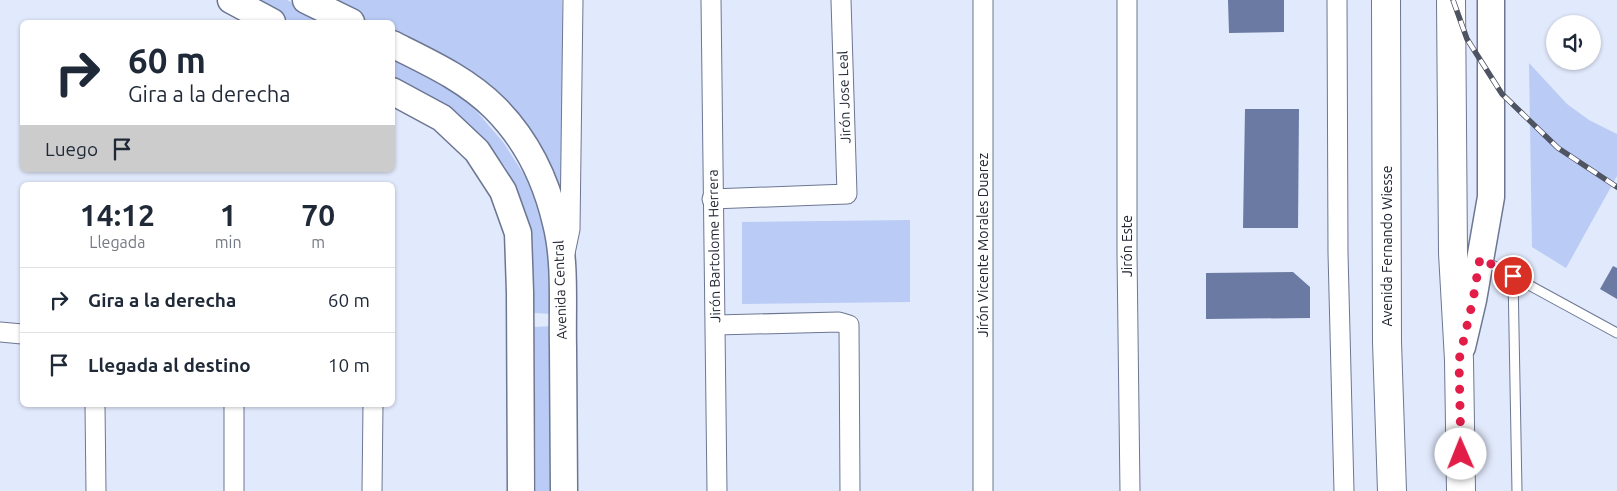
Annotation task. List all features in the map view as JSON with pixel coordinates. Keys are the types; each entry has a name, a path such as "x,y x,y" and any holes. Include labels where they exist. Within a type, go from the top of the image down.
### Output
{"main road":[{"path":"231,0 268,20"},
{"path":"306,0 347,20"},
{"name":"Avenida Fernando Wiesse","path":"1386,0 1387,342 1392,491"},
{"path":"1451,0 1453,253 1459,360 1462,491"},
{"path":"1459,360 1473,300 1490,197 1491,0"},
{"name":"Avenida Central","path":"395,46 448,72 471,87 495,108 523,142 543,182 556,224 562,269 564,491"},
{"path":"395,93 442,118 477,151 503,191 518,233 521,491"}],"street":[{"path":"562,269 570,229 573,0"},
{"name":"Jirón Bartolome Herrera","path":"711,0 717,491"},
{"name":"Jirón Jose Leal","path":"712,199 847,194 841,0"},
{"name":"Jirón Vicente Morales Duarez","path":"983,0 983,491"},
{"name":"Jirón Este","path":"1127,0 1127,263 1130,491"},
{"path":"1337,0 1338,263 1344,491"},
{"path":"716,325 839,322 849,325 850,491"},
{"path":"0,332 20,334"},
{"path":"95,407 96,491"},
{"path":"234,407 234,491"},
{"path":"372,491 373,407"}],"lane":[{"path":"1480,258 1617,333"},
{"path":"1513,276 1517,491"}],"shaded area":[{"path":"250,0 287,0 326,20 288,20"},
{"path":"323,0 562,0 567,210 522,130 395,38 395,20 362,20"},
{"path":"395,58 465,98 503,142 532,187 545,222 551,255 552,314 534,313 528,225 519,196 505,167 488,146 429,96 395,78"},
{"path":"1529,63 1567,104 1589,120 1617,134 1617,176 1566,268 1532,247"},
{"path":"910,220 910,302 742,304 742,222"},
{"path":"552,326 553,491 536,491 534,327"}],"building":[{"path":"1228,0 1284,0 1284,32 1229,33"},
{"path":"1245,109 1299,109 1298,228 1243,228"},
{"path":"1613,266 1617,268 1617,299 1600,289"},
{"path":"1293,272 1310,287 1310,318 1206,319 1206,273"}],"railway":[{"path":"1453,0 1467,39 1502,94 1558,148 1617,187"}],"route":[{"path":"1461,454 1459,360 1473,300 1480,258 1513,276"}]}
